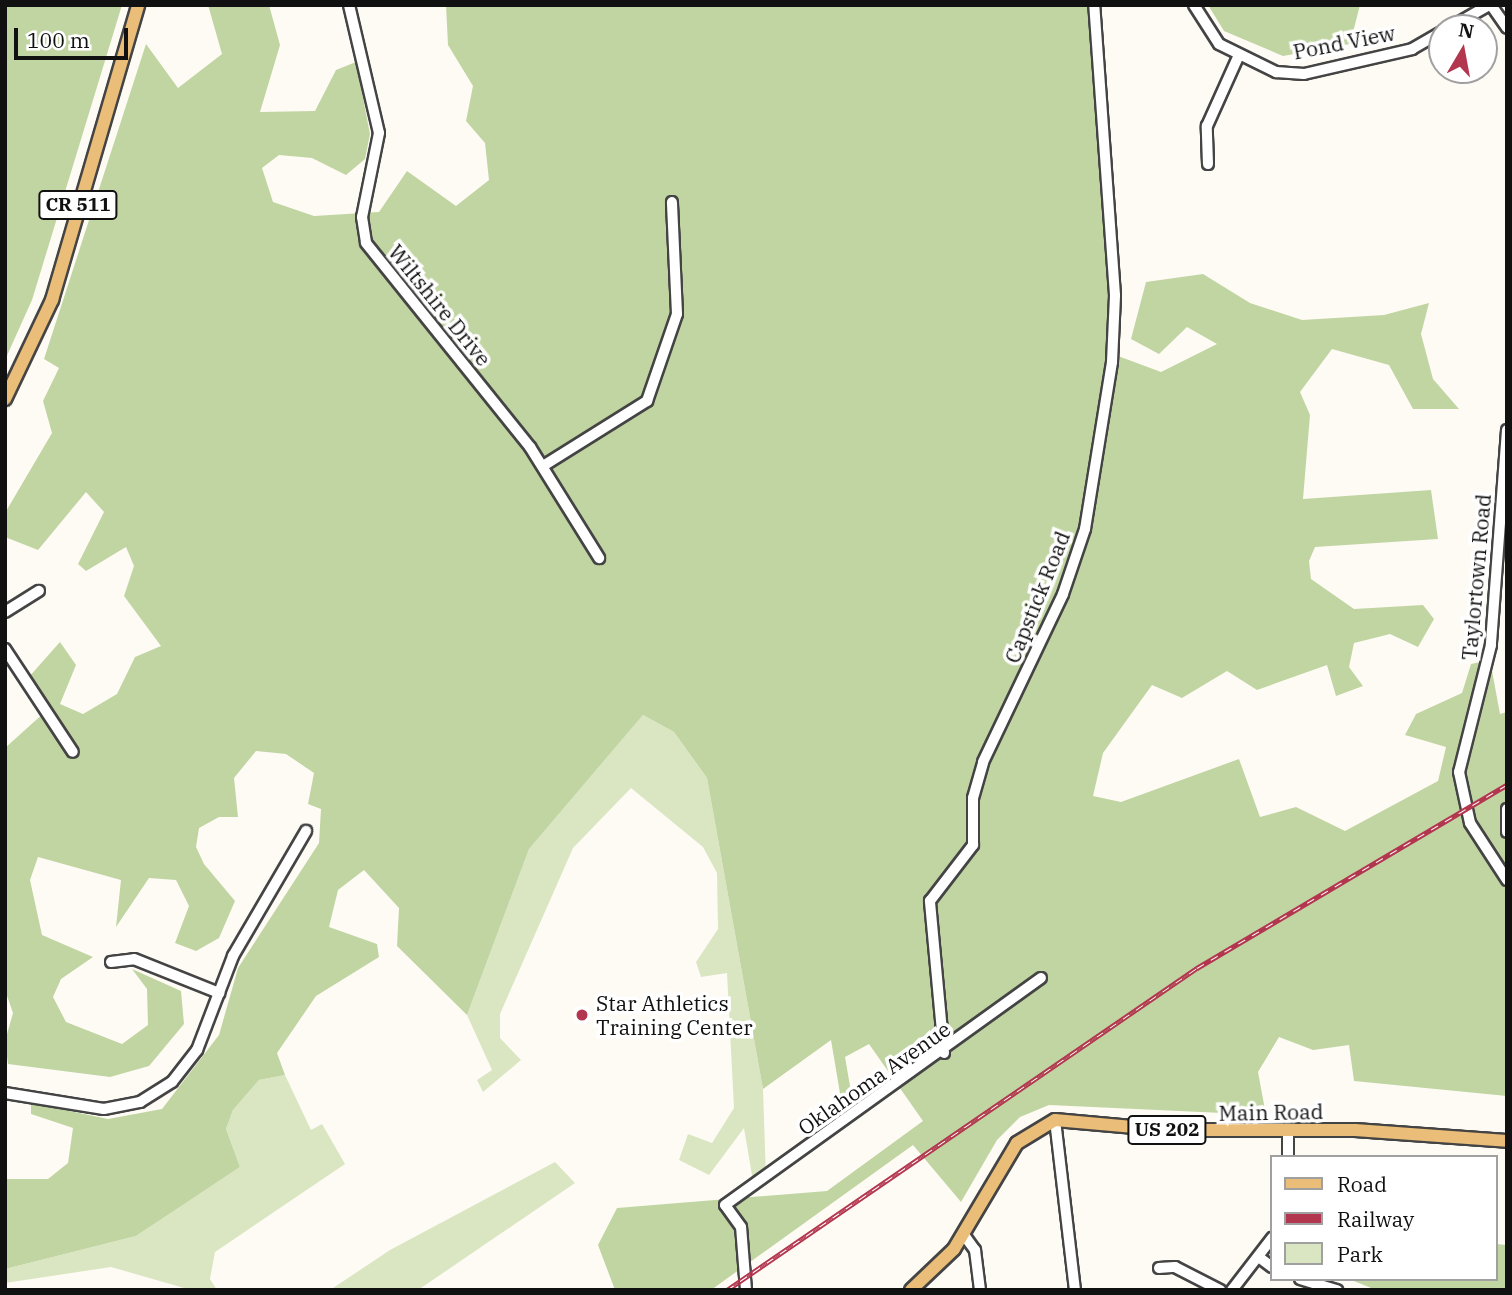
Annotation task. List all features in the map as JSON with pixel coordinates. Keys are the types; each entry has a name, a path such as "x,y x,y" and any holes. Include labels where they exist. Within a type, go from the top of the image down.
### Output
{"main road":[{"name":"CR 511","path":"5,399 52,300 138,5"},
{"name":"Main Road","path":"1055,1120 1288,1133 1507,1141"},
{"path":"911,1290 964,1235 1007,1155 1031,1130 1055,1120"}],"street":[{"name":"Wiltshire Drive","path":"349,5 379,133 362,217 366,243 543,466 599,558"},
{"name":"Capstick Road","path":"944,1053 930,901 972,845 973,798 983,762 1063,594 1085,530 1112,362 1115,295 1094,5"},
{"name":"Pond View","path":"1194,5 1219,44 1238,57 1276,72 1304,74 1412,49 1428,40"},
{"path":"1474,14 1490,5 1507,28"},
{"path":"1208,164 1207,126 1238,57"},
{"path":"543,466 647,401 677,314 672,202"},
{"name":"Taylortown Road","path":"1507,430 1504,541 1489,658 1459,783 1477,838 1507,880"},
{"path":"5,612 39,591"},
{"path":"5,649 73,752"},
{"path":"1507,810 1507,832"},
{"path":"5,1093 104,1109 149,1098 190,1061 233,956 306,831"},
{"path":"111,962 134,959 219,993"},
{"name":"Oklahoma Avenue","path":"746,1290 741,1227 725,1205 944,1053 1041,978"},
{"path":"1055,1120 1075,1290"},
{"path":"1288,1133 1288,1155"},
{"path":"964,1235 975,1250 980,1290"},
{"path":"1232,1290 1270,1241"},
{"path":"1259,1258 1270,1266"},
{"path":"1159,1268 1175,1267 1220,1290"},
{"path":"1307,1281 1337,1290"}],"green space":[{"path":"5,5 122,5 32,300 5,360"},
{"path":"208,5 269,5 280,45 260,112 315,111 336,70 356,62 370,134 365,159 346,175 312,158 279,155 262,168 273,202 314,216 379,212 407,171 456,206 489,180 485,143 466,121 473,86 448,45 446,5 1093,5 1102,84 1110,353 1161,372 1217,344 1187,327 1159,354 1131,339 1146,282 1203,274 1250,303 1302,320 1384,315 1429,303 1421,334 1433,379 1459,409 1413,409 1389,365 1332,349 1300,392 1310,415 1303,499 1431,490 1438,539 1315,547 1309,561 1311,579 1354,609 1423,605 1434,619 1418,647 1390,634 1354,643 1349,667 1363,686 1336,696 1327,665 1257,690 1227,671 1182,698 1152,685 1103,753 1093,796 1121,802 1239,759 1260,817 1296,807 1345,831 1438,781 1446,747 1405,735 1416,714 1462,693 1471,664 1490,660 1500,714 1507,712 1507,1096 1354,1081 1349,1045 1313,1050 1279,1037 1258,1072 1266,1115 1049,1105 1020,1117 997,1140 961,1202 913,1145 711,1290 615,1290 598,1245 617,1208 827,1191 923,1121 869,1044 845,1057 855,1115 845,1123 831,1040 763,1089 707,778 674,732 643,715 529,849 467,1015 397,946 399,908 364,870 338,890 329,927 377,944 379,957 316,996 277,1053 285,1075 259,1080 233,1110 226,1129 240,1167 136,1236 5,1269 5,1179 48,1179 68,1163 73,1128 31,1114 31,1103 108,1119 162,1109 219,1035 238,968 319,843 321,809 308,804 314,773 286,754 256,751 234,778 238,817 219,817 199,828 196,847 204,864 235,901 219,938 196,951 175,943 189,906 176,880 149,878 116,927 121,880 38,857 30,880 42,935 93,957 61,979 53,997 66,1022 122,1044 148,1025 147,989 132,969 181,991 184,1024 149,1066 110,1077 8,1064 5,1041 13,1013 5,990 5,748 46,711 28,678 60,642 76,665 60,704 83,714 117,694 135,657 161,646 124,596 134,566 126,547 86,571 78,564 104,512 86,492 38,550 5,537 5,513 52,433 43,401 59,368 44,359 146,44 178,88 222,54"},
{"path":"1208,5 1360,5 1350,44 1283,56 1224,31"},
{"path":"643,715 674,732 707,778 763,1089 766,1178 754,1187 744,1128 709,1175 679,1160 688,1134 712,1143 734,1108 727,973 701,977 696,962 718,929 717,873 703,847 631,788 573,848 500,1014 500,1038 521,1060 483,1092 477,1080 492,1070 467,1015 529,849"},
{"path":"285,1075 311,1130 322,1124 345,1164 215,1252 210,1279 217,1290 191,1290 111,1267 5,1283 5,1269 136,1236 240,1167 226,1129 233,1110 259,1080"},
{"path":"555,1162 575,1183 418,1290 330,1290 390,1250"},
{"path":"1498,1244 1507,1245 1507,1290 1376,1290 1354,1281 1498,1281"}],"railway":[{"path":"727,1290 1197,968 1507,785"}],"place":[{"name":"Star Athletics Training Center","path":"582,1015"}]}
